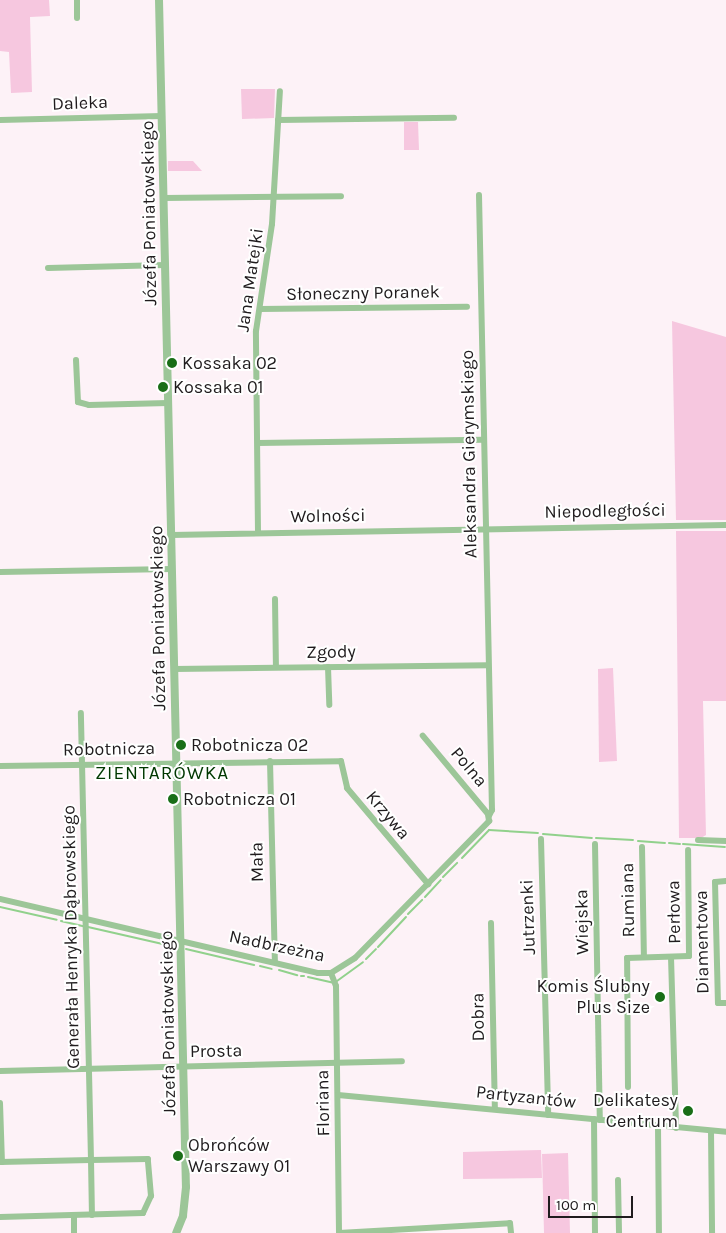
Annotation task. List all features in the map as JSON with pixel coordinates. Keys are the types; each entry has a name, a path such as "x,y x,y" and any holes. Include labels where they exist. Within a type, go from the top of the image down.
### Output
{"street":[{"path":"77,0 77,18"},
{"name":"Józefa Poniatowskiego","path":"159,0 186,1196 176,1233"},
{"name":"Jana Matejki","path":"258,533 256,338 274,196 280,91"},
{"name":"Daleka","path":"0,120 162,116"},
{"path":"278,120 454,118"},
{"name":"Aleksandra Gierymskiego","path":"479,195 482,440 492,810 489,817"},
{"path":"164,198 341,196"},
{"path":"48,268 165,265"},
{"name":"Słoneczny Poranek","path":"260,309 467,307"},
{"path":"76,360 78,402 89,405 168,403"},
{"path":"258,443 482,440"},
{"name":"Niepodległości","path":"485,529 726,525"},
{"name":"Wolności","path":"171,534 485,529"},
{"path":"0,572 172,569"},
{"path":"275,599 276,667"},
{"name":"Zgody","path":"174,668 488,665"},
{"path":"328,667 329,704"},
{"name":"Generała Henryka Dąbrowskiego","path":"81,713 92,1215"},
{"name":"Polna","path":"423,736 489,817"},
{"name":"Robotnicza","path":"0,766 338,761"},
{"name":"Krzywa","path":"338,761 344,764 347,788 428,884"},
{"name":"Mała","path":"270,762 275,962"},
{"name":"Nadbrzeżna","path":"0,899 275,962 334,979 428,884 489,817"},
{"name":"Jutrzenki","path":"541,839 548,1115"},
{"path":"698,840 726,841"},
{"name":"Wiejska","path":"595,844 597,1120 595,1233"},
{"name":"Rumiana","path":"628,1087 626,963 627,958 644,957 642,847"},
{"name":"Perłowa","path":"671,958 689,956 690,950 688,850"},
{"name":"Diamentowa","path":"726,881 715,882 718,1003 726,1003"},
{"name":"Dobra","path":"491,923 495,1109"},
{"path":"644,957 671,958 676,1128"},
{"name":"Floriana","path":"334,979 338,1095 339,1233"},
{"name":"Prosta","path":"0,1071 402,1061"},
{"name":"Partyzantów","path":"338,1095 726,1132"},
{"path":"0,1103 1,1162 148,1159 151,1196 143,1213 0,1217"},
{"path":"658,1126 659,1233"},
{"path":"711,1131 712,1233"},
{"path":"618,1180 619,1233"},
{"path":"74,1216 74,1233"},
{"path":"339,1233 510,1223 511,1233"}],"shaded area":[{"path":"0,0 49,0 50,16 30,17 32,92 11,93 9,52 0,51"},
{"path":"241,89 275,89 274,118 242,119"},
{"path":"404,122 418,122 419,150 404,150"},
{"path":"168,161 193,161 202,171 168,171"},
{"path":"672,321 726,337 726,520 676,520"},
{"path":"676,531 726,531 726,701 703,701 706,835 701,838 679,838"},
{"path":"613,668 617,761 599,762 598,669"},
{"path":"541,1150 542,1178 463,1179 463,1152"},
{"path":"568,1153 570,1233 544,1233 542,1154"}],"waterway":[{"path":"462,858 489,830 538,833"},
{"path":"543,834 592,838"},
{"path":"596,838 633,840"},
{"path":"638,841 665,843"},
{"path":"669,843 680,844"},
{"path":"683,844 725,847"},
{"path":"443,877 457,863"},
{"path":"425,897 441,880"},
{"path":"408,914 422,900"},
{"path":"0,907 57,920"},
{"path":"378,947 406,917"},
{"path":"61,921 83,926"},
{"path":"88,927 176,947"},
{"path":"186,949 254,965"},
{"path":"366,959 376,949"},
{"path":"337,981 363,962"},
{"path":"260,966 272,969"},
{"path":"279,970 297,975"},
{"path":"308,977 333,983"}],"place":[{"name":"Kossaka 02","path":"172,363"},
{"name":"Kossaka 01","path":"163,387"},
{"name":"Robotnicza 02","path":"181,745"},
{"name":"Robotnicza 01","path":"173,799"},
{"name":"Komis Ślubny Plus Size","path":"660,997"},
{"name":"Delikatesy Centrum","path":"688,1111"},
{"name":"Obrońców Warszawy 01","path":"178,1156"}],"district":[{"name":"ZIENTARÓWKA","path":"162,774"}]}
